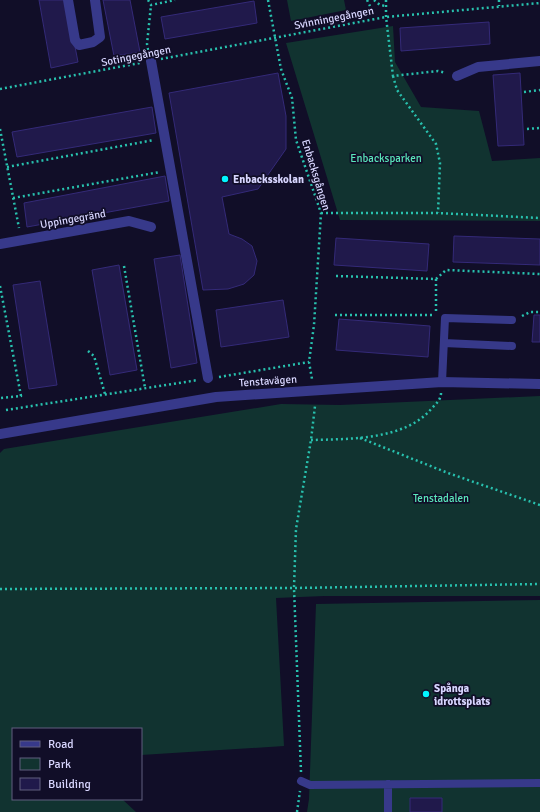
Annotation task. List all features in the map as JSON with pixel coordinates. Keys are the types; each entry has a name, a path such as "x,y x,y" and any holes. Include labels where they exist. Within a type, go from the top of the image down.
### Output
{"street":[{"path":"68,0 76,40 79,45 93,42 100,37 95,0"},
{"path":"151,61 208,378"},
{"path":"457,76 478,67 540,61"},
{"name":"Uppingegränd","path":"0,244 129,221 151,227"},
{"name":"Tenstavägen","path":"0,434 216,397 442,382 540,384"}],"lane":[{"path":"442,382 445,318 512,320"},
{"path":"444,343 512,346"},
{"path":"301,782 310,785 540,783"},
{"path":"388,784 388,812"}],"path":[{"path":"148,0 151,5 147,44 151,61"},
{"path":"151,5 175,0"},
{"name":"Enbacksgången","path":"268,0 281,69 292,98 296,140 321,213 314,325 309,362 313,382"},
{"path":"367,0 370,6"},
{"path":"374,0 380,5 386,6"},
{"path":"386,0 386,17 393,76 397,90 436,144 440,163 438,213"},
{"path":"499,0 499,6"},
{"name":"Svinningegången","path":"275,38 386,17 540,3"},
{"name":"Sotingegången","path":"0,89 275,38"},
{"path":"393,76 438,71 457,76"},
{"path":"524,92 540,90"},
{"path":"527,129 540,128"},
{"path":"0,129 21,241"},
{"path":"7,167 165,138"},
{"path":"13,198 171,170"},
{"path":"321,213 438,213 540,218"},
{"path":"124,266 145,388"},
{"path":"336,276 436,279 446,270 540,274"},
{"path":"436,279 436,315"},
{"path":"0,286 20,396 0,398"},
{"path":"512,320 530,312 540,312"},
{"path":"335,315 436,315 445,318"},
{"path":"88,351 94,356 105,394"},
{"path":"6,410 309,362"},
{"path":"311,440 360,438 403,428 426,416 441,398 442,382"},
{"path":"297,812 301,782 294,588 296,529 311,440 315,406"},
{"path":"360,438 448,473 540,505"},
{"path":"0,589 294,588 540,584"}],"green space":[{"path":"287,0 344,0 346,10 291,21"},
{"name":"Enbacksparken","path":"393,26 395,62 421,107 479,111 492,161 540,158 540,221 340,220 286,43"},
{"name":"Tenstadalen","path":"540,396 540,596 324,596 276,598 284,746 142,755 142,728 12,728 12,800 123,800 136,812 0,812 0,453 4,449 281,404 340,405"},
{"name":"Spånga idrottsplats","path":"540,600 540,812 307,812 309,799 316,604"}],"building":[{"path":"39,0 66,0 78,62 51,68"},
{"path":"103,0 130,0 140,52 114,56"},
{"path":"254,1 257,23 165,39 161,17"},
{"path":"489,22 490,44 401,51 400,28"},
{"name":"Enbacksskolan","path":"278,73 286,116 286,149 258,189 222,197 229,234 242,239 252,246 257,261 254,275 244,284 228,289 203,290 169,93"},
{"path":"520,73 524,145 498,146 493,75"},
{"path":"152,107 156,133 17,157 12,132"},
{"path":"165,176 169,201 27,227 24,203"},
{"path":"454,236 540,239 540,265 453,262"},
{"path":"336,238 429,244 427,271 334,265"},
{"path":"180,255 197,363 171,368 154,259"},
{"path":"119,265 137,370 110,375 92,270"},
{"path":"40,281 57,385 29,389 13,285"},
{"path":"283,300 289,337 221,347 216,310"},
{"path":"534,315 540,315 540,342 532,342"},
{"path":"339,319 430,326 428,357 336,350"},
{"path":"410,798 442,798 442,812 410,812"}],"place":[{"name":"Enbacksskolan","path":"225,179"},
{"name":"Spånga idrottsplats","path":"426,694"}]}
